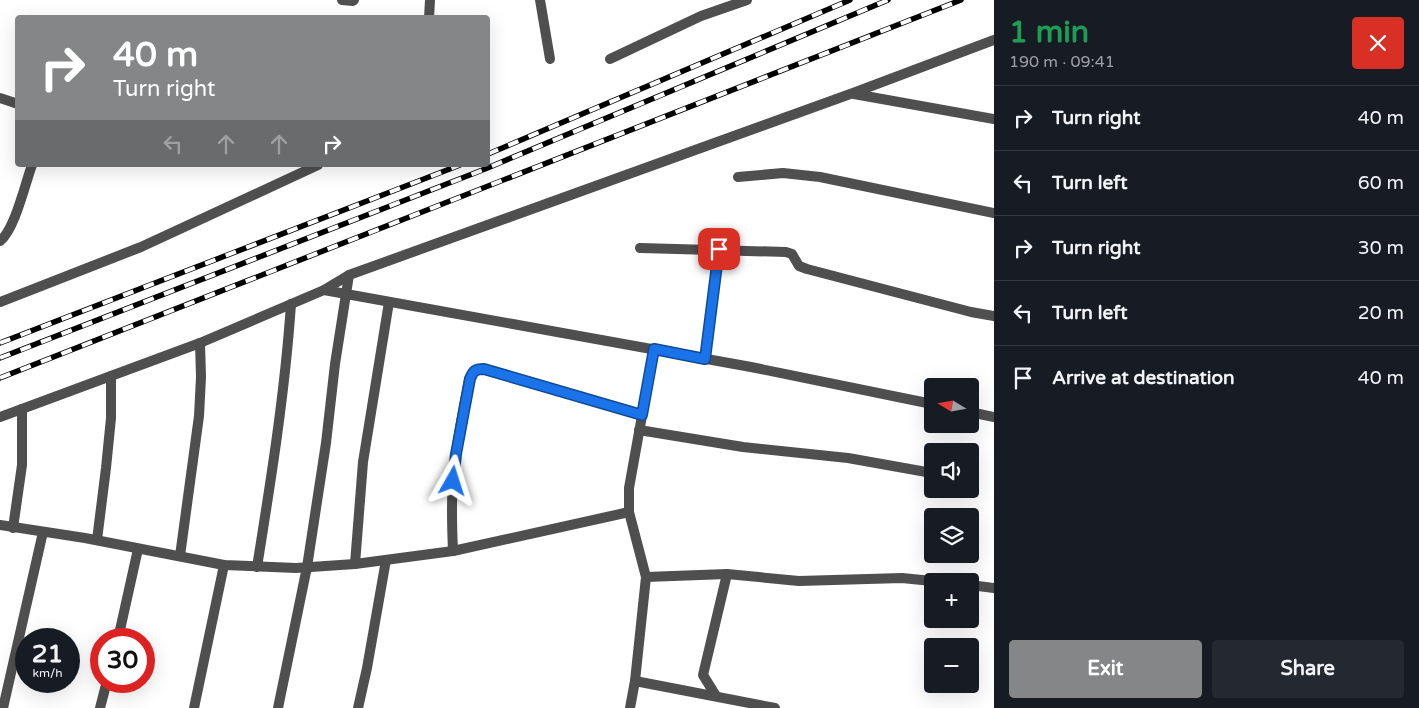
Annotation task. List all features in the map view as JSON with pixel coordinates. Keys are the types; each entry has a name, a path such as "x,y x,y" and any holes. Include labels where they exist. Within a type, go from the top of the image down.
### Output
{"street":[{"path":"342,0 354,0"},
{"path":"429,15 430,0"},
{"path":"540,0 550,59"},
{"path":"610,59 701,16 746,0"},
{"path":"0,417 200,342 324,290 349,275 853,94 994,40"},
{"path":"853,94 994,118"},
{"path":"0,98 15,103"},
{"path":"0,241 8,232 31,167"},
{"path":"0,302 141,247 314,167"},
{"path":"738,177 783,174 820,177 994,213"},
{"path":"640,248 786,252 792,254 799,266 807,269 971,312 994,316"},
{"path":"705,359 719,249"},
{"path":"278,708 307,567 349,275"},
{"path":"324,290 654,349 924,402"},
{"path":"355,564 363,462 389,302"},
{"path":"256,567 273,470 291,304"},
{"path":"180,556 199,416 200,342"},
{"path":"630,708 635,681 646,578 629,512 629,488 654,349"},
{"path":"452,551 453,481 456,454 470,379 473,372 478,369 484,369 642,415"},
{"path":"96,540 111,418 111,376"},
{"path":"14,528 22,464 22,409"},
{"path":"979,414 994,416"},
{"path":"639,430 743,447 848,458 924,472"},
{"path":"0,526 96,540 224,565 307,567 355,564 452,551 629,512"},
{"path":"3,708 43,532"},
{"path":"120,628 138,549"},
{"path":"358,708 386,560"},
{"path":"194,708 224,565"},
{"path":"646,578 727,574 799,581 902,578 924,581"},
{"path":"716,696 703,676 727,574"},
{"path":"979,586 994,588"},
{"path":"635,681 775,708"},
{"path":"100,708 104,693"}],"railway":[{"path":"490,153 850,0"},
{"path":"490,167 888,0"},
{"path":"0,378 961,0"},
{"path":"0,343 455,167"},
{"path":"0,358 490,167"}],"route":[{"path":"453,481 470,379 473,372 478,369 484,369 642,415 654,349 705,359 719,249"}]}
